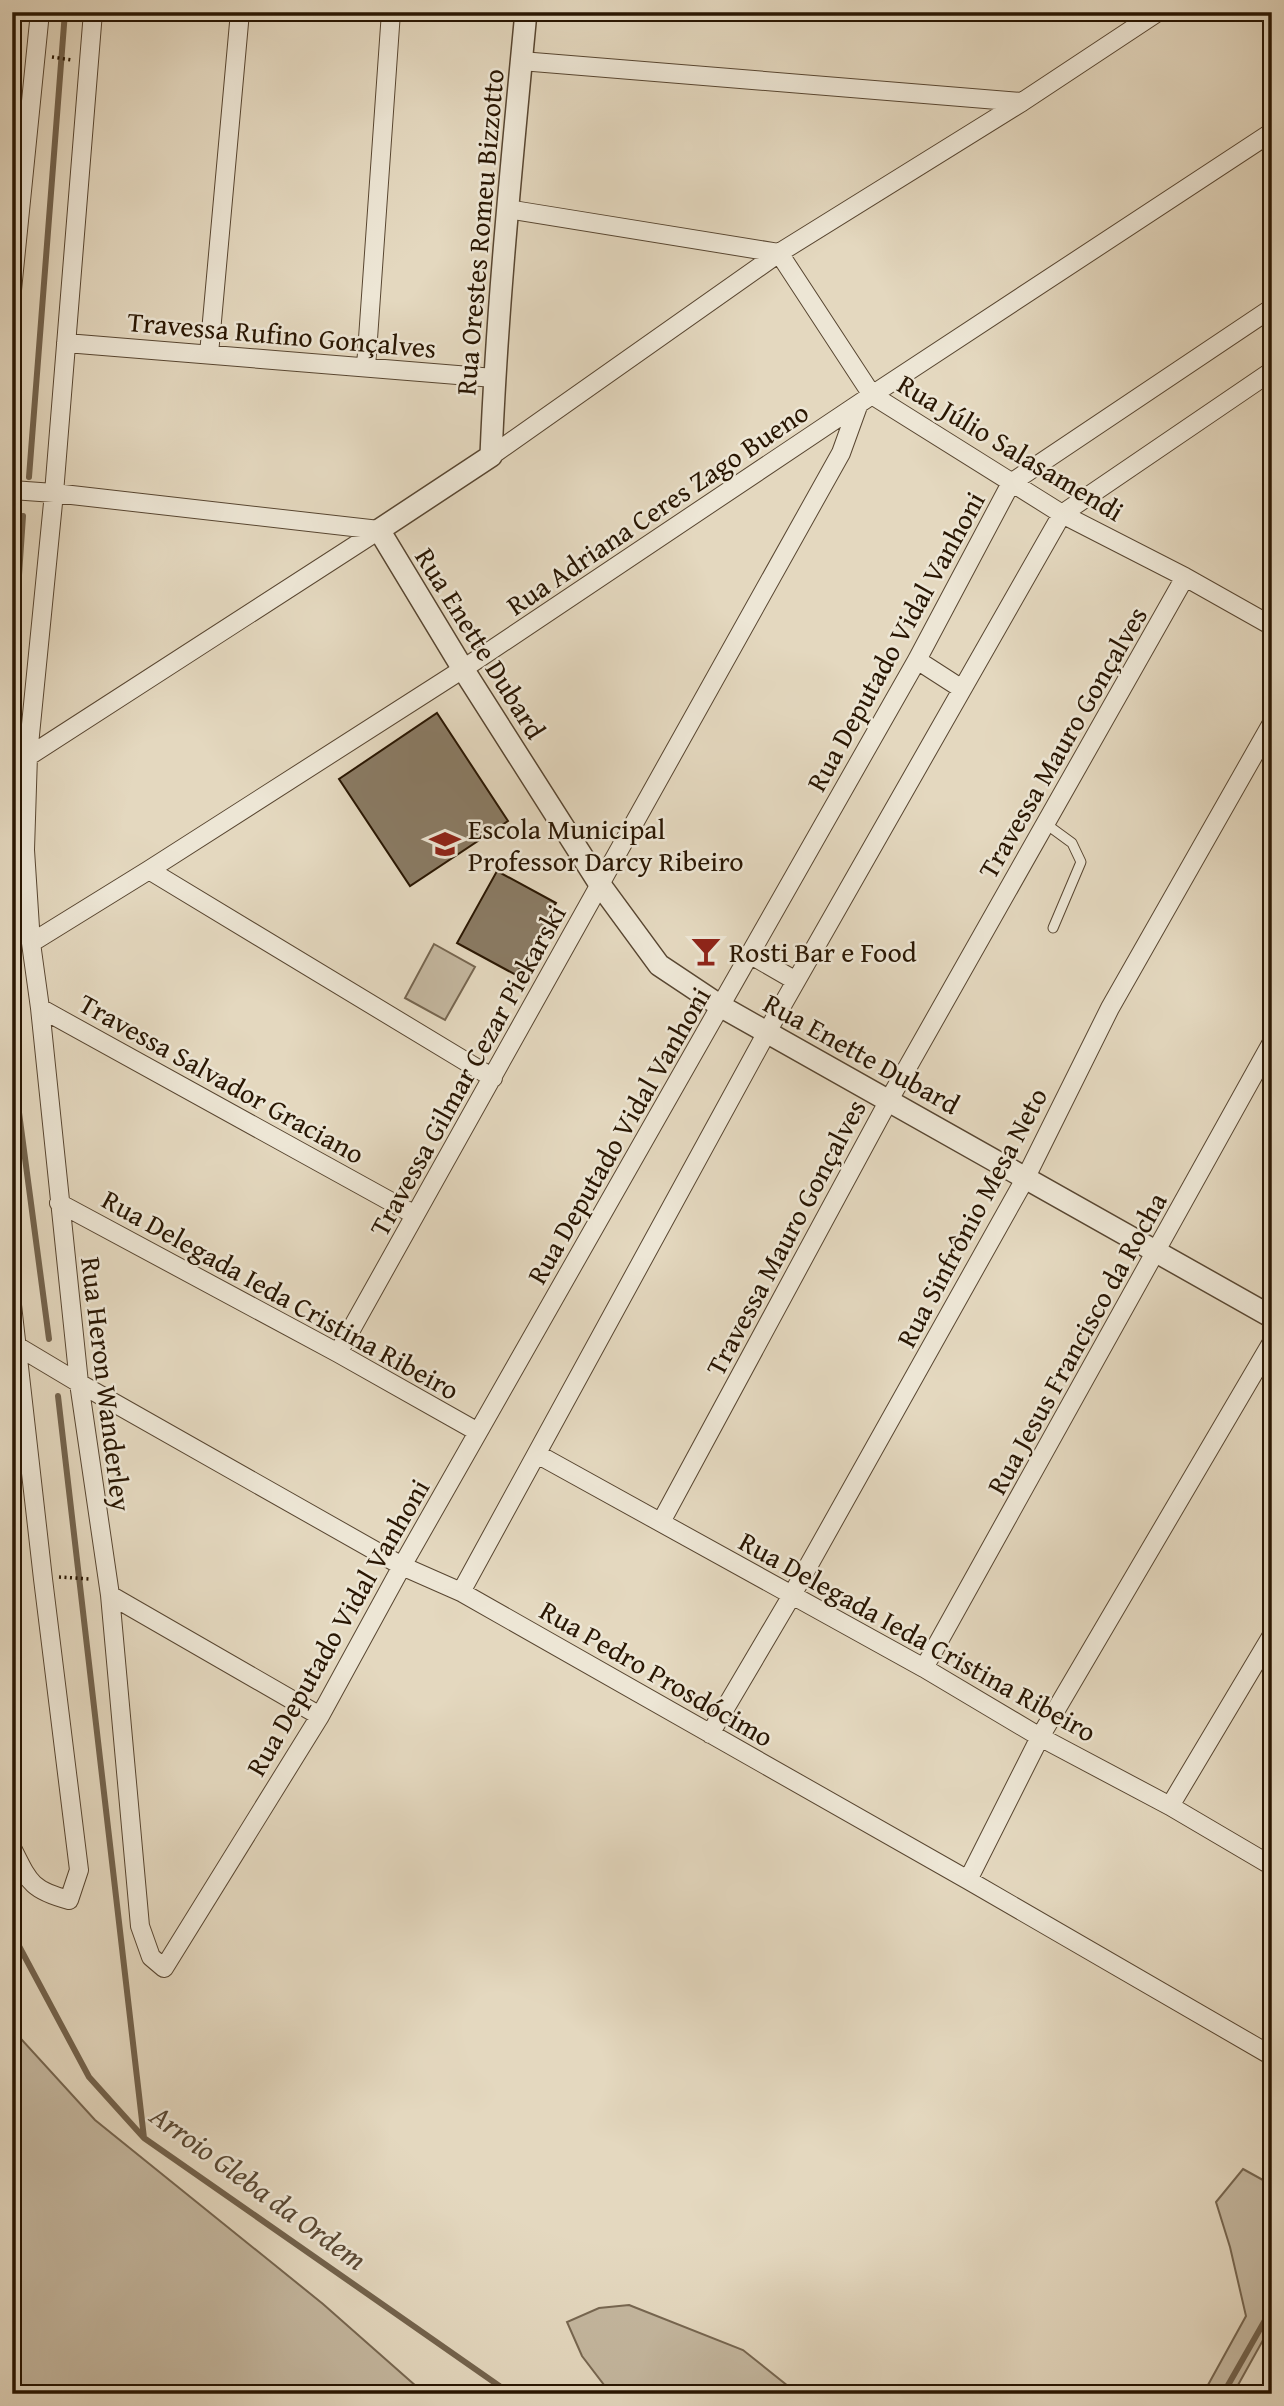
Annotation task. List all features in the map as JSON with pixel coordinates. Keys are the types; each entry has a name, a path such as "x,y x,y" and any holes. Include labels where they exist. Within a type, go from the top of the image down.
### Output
{"street":[{"path":"12,290 40,12"},
{"name":"Rua Heron Wanderley","path":"93,12 54,493 28,755 25,850 31,943 79,1383 110,1595 140,1926 151,1957 164,1968"},
{"path":"209,354 240,12"},
{"path":"366,367 391,12"},
{"name":"Rua Orestes Romeu Bizzotto","path":"491,456 507,209 526,12"},
{"path":"12,766 491,456 779,253 1022,102 1158,12"},
{"path":"521,61 1022,102"},
{"name":"Rua Adriana Ceres Zago Bueno","path":"31,943 463,669 1272,132"},
{"path":"507,209 779,253"},
{"name":"Rua Júlio Salasamendi","path":"779,253 865,401 1012,482 1062,514 1185,577 1272,626"},
{"name":"Rua Deputado Vidal Vanhoni","path":"164,1968 320,1716 402,1566 918,660 1012,482 1272,308"},
{"name":"Travessa Rufino Gonçalves","path":"66,343 494,378"},
{"path":"461,1592 767,1032 1062,514 1272,372"},
{"name":"Travessa Gilmar Cezar Piekarski","path":"338,1353 841,453 865,401"},
{"path":"12,490 379,530"},
{"name":"Rua Enette Dubard","path":"379,530 463,669 601,886 659,965 722,1007 1272,1317"},
{"name":"Travessa Mauro Gonçalves","path":"661,1522 889,1100 1185,577"},
{"path":"918,660 962,689"},
{"name":"Rua Sinfrônio Mesa Neto","path":"710,1734 792,1595 1025,1179 1110,1008 1272,723"},
{"path":"149,870 494,1078"},
{"path":"751,956 796,981"},
{"name":"Travessa Salvador Graciano","path":"40,1008 415,1214"},
{"name":"Rua Jesus Francisco da Rocha","path":"924,1668 1272,1042"},
{"name":"Rua Delegada Ieda Cristina Ribeiro","path":"59,1203 338,1353 478,1432"},
{"path":"12,1305 79,1870 69,1900 43,1893 27,1878 12,1848"},
{"path":"968,1880 1040,1737 1272,1342"},
{"name":"Rua Pedro Prosdócimo","path":"15,1344 402,1566 461,1592 1272,2056"},
{"name":"Rua Delegada Ieda Cristina Ribeiro","path":"537,1454 924,1668 1040,1737 1170,1806 1272,1866"},
{"path":"110,1595 320,1716"},
{"path":"1170,1806 1272,1635"}],"lane":[{"path":"1046,824 1072,843 1081,862 1053,928"}],"path":[{"path":"36,54 89,63"},
{"path":"58,1577 98,1579"}],"shaded area":[{"path":"434,944 475,967 445,1020 405,998"},
{"path":"12,2029 95,2120 323,2304 425,2394 12,2394"},
{"path":"1243,2169 1272,2185 1272,2324 1233,2394 1203,2394 1246,2316 1216,2202"},
{"path":"629,2305 743,2350 798,2394 611,2394 582,2356 567,2322 599,2308"}],"building":[{"path":"437,713 508,821 410,886 339,779"},
{"path":"497,871 556,903 516,975 457,943"}],"waterway":[{"path":"29,477 65,12"},
{"path":"12,678 23,516"},
{"path":"12,1060 49,1339"},
{"path":"58,1396 144,2138"},
{"name":"Arroio Gleba da Ordem","path":"12,1933 89,2077 144,2138 511,2394"},
{"path":"1223,2394 1272,2308"}],"place":[{"name":"Escola Municipal Professor Darcy Ribeiro","path":"445,844"},
{"name":"Rosti Bar e Food","path":"706,951"}]}
